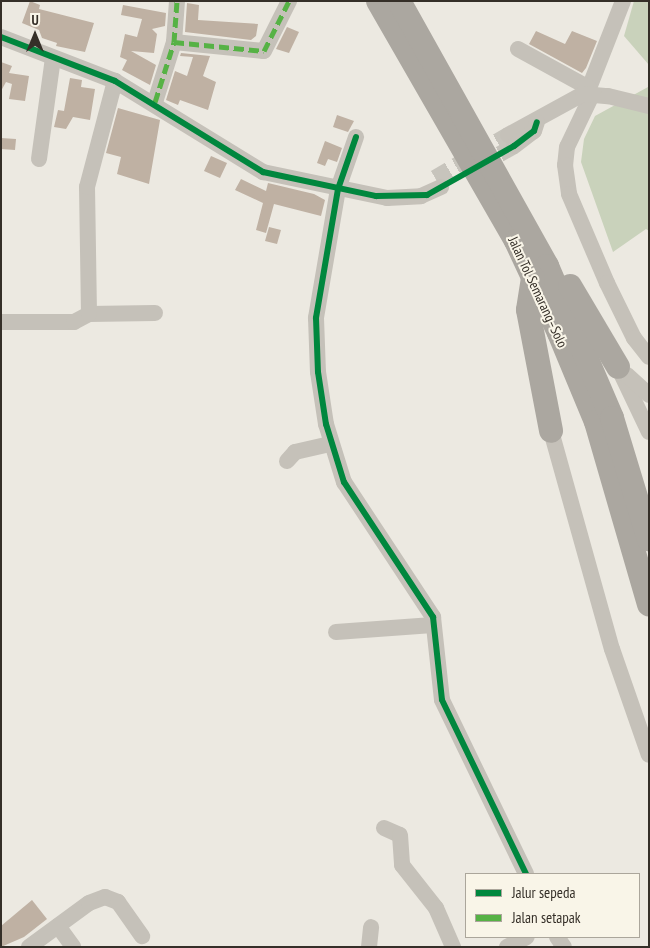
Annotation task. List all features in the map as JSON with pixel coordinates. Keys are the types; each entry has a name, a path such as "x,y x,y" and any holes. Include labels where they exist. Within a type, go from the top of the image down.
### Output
{"highway":[{"name":"Jalan Tol Semarang–Solo","path":"378,1 516,241 533,278 596,422 649,604"},
{"name":"Jalan Tol Semarang–Solo","path":"399,1 547,266 612,418 649,540"},
{"path":"509,196 536,228 618,367"},
{"path":"533,278 528,310 551,431"}],"street":[{"path":"155,102 174,42 177,1"},
{"path":"174,42 264,51 289,1"},
{"path":"623,1 590,92 567,147 564,165 569,194 620,310 649,358"},
{"path":"1,37 115,81 155,102 263,172 387,198 415,195 438,183"},
{"path":"518,49 590,92 649,106"},
{"path":"39,159 53,58"},
{"path":"89,314 87,187 115,81"},
{"path":"511,140 578,96 590,92"},
{"path":"356,137 338,188 320,281 315,343 331,444 344,482 432,617 442,700 526,873"},
{"path":"1,322 74,322 89,314 155,313"},
{"path":"618,367 649,395"},
{"path":"618,367 649,432"},
{"path":"551,431 607,632 649,754"},
{"path":"287,461 296,452 331,444"},
{"path":"336,632 433,625"},
{"path":"384,828 400,835 402,865 436,908 453,947"},
{"path":"29,947 89,903 109,898 118,902 142,936"},
{"path":"58,926 73,947"},
{"path":"370,947 371,927"},
{"path":"506,947 524,938"}],"green space":[{"path":"634,1 649,1 649,65 624,36"},
{"path":"649,83 649,231 646,229 613,252 581,162 584,139 595,116 648,87"}],"building":[{"path":"30,1 40,5 39,9 94,23 85,52 56,46 57,43 42,38 39,30 22,23"},
{"path":"187,3 199,5 198,20 258,24 256,36 251,40 185,32"},
{"path":"123,5 166,13 165,26 152,29 157,34 154,53 131,51 156,65 150,85 122,70 127,60 120,57 125,34 137,37 142,19 121,15"},
{"path":"287,27 299,32 289,53 276,49"},
{"path":"536,31 565,44 572,31 597,41 582,73 529,44"},
{"path":"181,53 210,56 203,76 216,82 208,110 180,100 178,105 166,100 175,71 187,76 193,57 180,56"},
{"path":"1,62 12,66 9,73 29,76 25,101 9,99 12,84 6,82 1,91"},
{"path":"70,78 82,80 81,87 95,89 90,120 73,117 66,129 54,127 58,110 64,111"},
{"path":"118,108 160,120 149,184 117,174 121,157 106,153"},
{"path":"337,115 354,121 348,132 333,127"},
{"path":"1,138 16,139 15,150 1,149"},
{"path":"325,141 342,148 337,162 328,159 325,166 317,163"},
{"path":"211,156 227,163 220,178 204,171"},
{"path":"241,179 266,191 268,183 314,194 325,200 321,216 274,204 266,233 256,230 263,203 235,190"},
{"path":"269,227 281,230 277,244 265,241"},
{"path":"32,900 47,919 24,937 1,947 1,926"}],"tunnel":[{"path":"435,178 508,135"},
{"path":"479,166 514,146"}],"marked path":[{"path":"155,102 174,42 177,1"},
{"path":"174,42 264,51 289,1"}],"cycle path":[{"path":"1,37 115,81 263,172 376,196 427,195 514,146 534,131 537,122"},
{"path":"356,137 338,189 316,318 318,372 326,424 344,482 433,617 442,700 526,873"}]}
